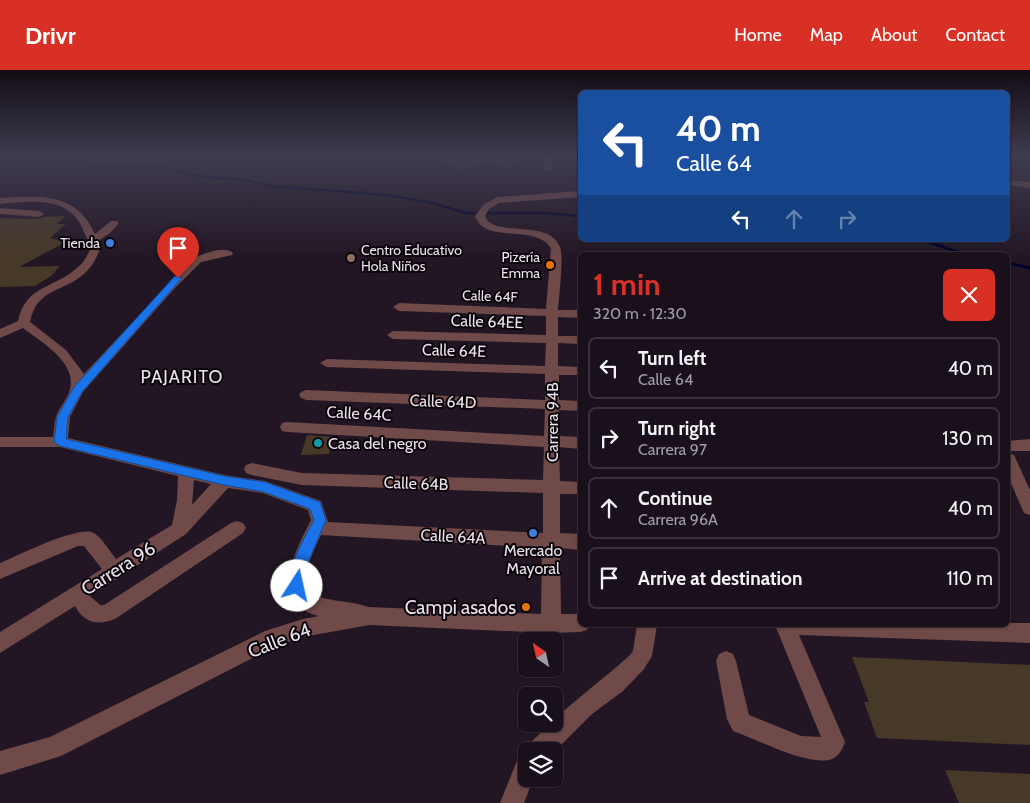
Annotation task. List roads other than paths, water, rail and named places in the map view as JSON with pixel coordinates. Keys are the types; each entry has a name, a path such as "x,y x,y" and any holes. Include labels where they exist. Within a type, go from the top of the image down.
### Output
{"street":[{"name":"Carrera 94B","path":"552,624 552,313 555,245 534,233 494,228 484,225 480,219 483,210 493,202 504,199 578,194"},
{"path":"0,201 40,200 63,204 74,209 81,217 96,246 91,262 69,280 43,292 33,300 28,307 24,323"},
{"path":"0,212 39,214"},
{"path":"92,240 107,231 114,223"},
{"path":"60,442 63,417 77,390 186,270 204,256 228,253"},
{"name":"Calle 64F","path":"399,307 578,314"},
{"path":"0,334 24,323"},
{"path":"24,323 44,338 74,368 78,377 77,390"},
{"name":"Calle 64EE","path":"393,335 578,340"},
{"name":"Calle 64E","path":"327,363 578,371"},
{"name":"Calle 64D","path":"306,396 578,406"},
{"name":"Calle 64C","path":"287,427 578,442"},
{"path":"0,451 8,443 60,442 224,481 265,487 315,506 320,520 297,572 297,586 302,596 312,605 347,610 369,616"},
{"path":"1010,446 1030,445"},
{"path":"1010,463 1030,508"},
{"name":"Calle 64B","path":"252,470 302,479 578,488"},
{"path":"180,529 185,500 186,472"},
{"name":"Carrera 96","path":"0,643 180,529 196,514 224,481"},
{"path":"79,593 86,605 97,616 108,613 237,528"},
{"name":"Calle 64A","path":"326,529 578,542"},
{"path":"0,571 77,539 88,538 114,570"},
{"name":"Calle 64","path":"0,762 53,748 272,638 302,628 369,616 552,624 578,623"},
{"path":"547,742 584,706 615,683 637,662 642,656 647,627"},
{"path":"726,660 738,719 741,723 801,747 828,749 834,742 786,627"},
{"path":"850,627 1030,633"},
{"path":"512,803 518,787"}],"waterway":[{"path":"325,190 388,195 432,203 466,213 545,213 578,216"},
{"path":"929,242 957,252"},
{"path":"1010,263 1030,268"}],"place":[{"name":"Tienda","path":"110,243"},
{"name":"Centro Educativo Hola Niños","path":"351,258"},
{"name":"Pizería Emma","path":"550,265"},
{"name":"Casa del negro","path":"318,443"},
{"name":"Mercado Mayoral","path":"533,533"},
{"name":"Campi asados","path":"526,607"}],"district":[{"name":"PAJARITO","path":"182,377"}]}
